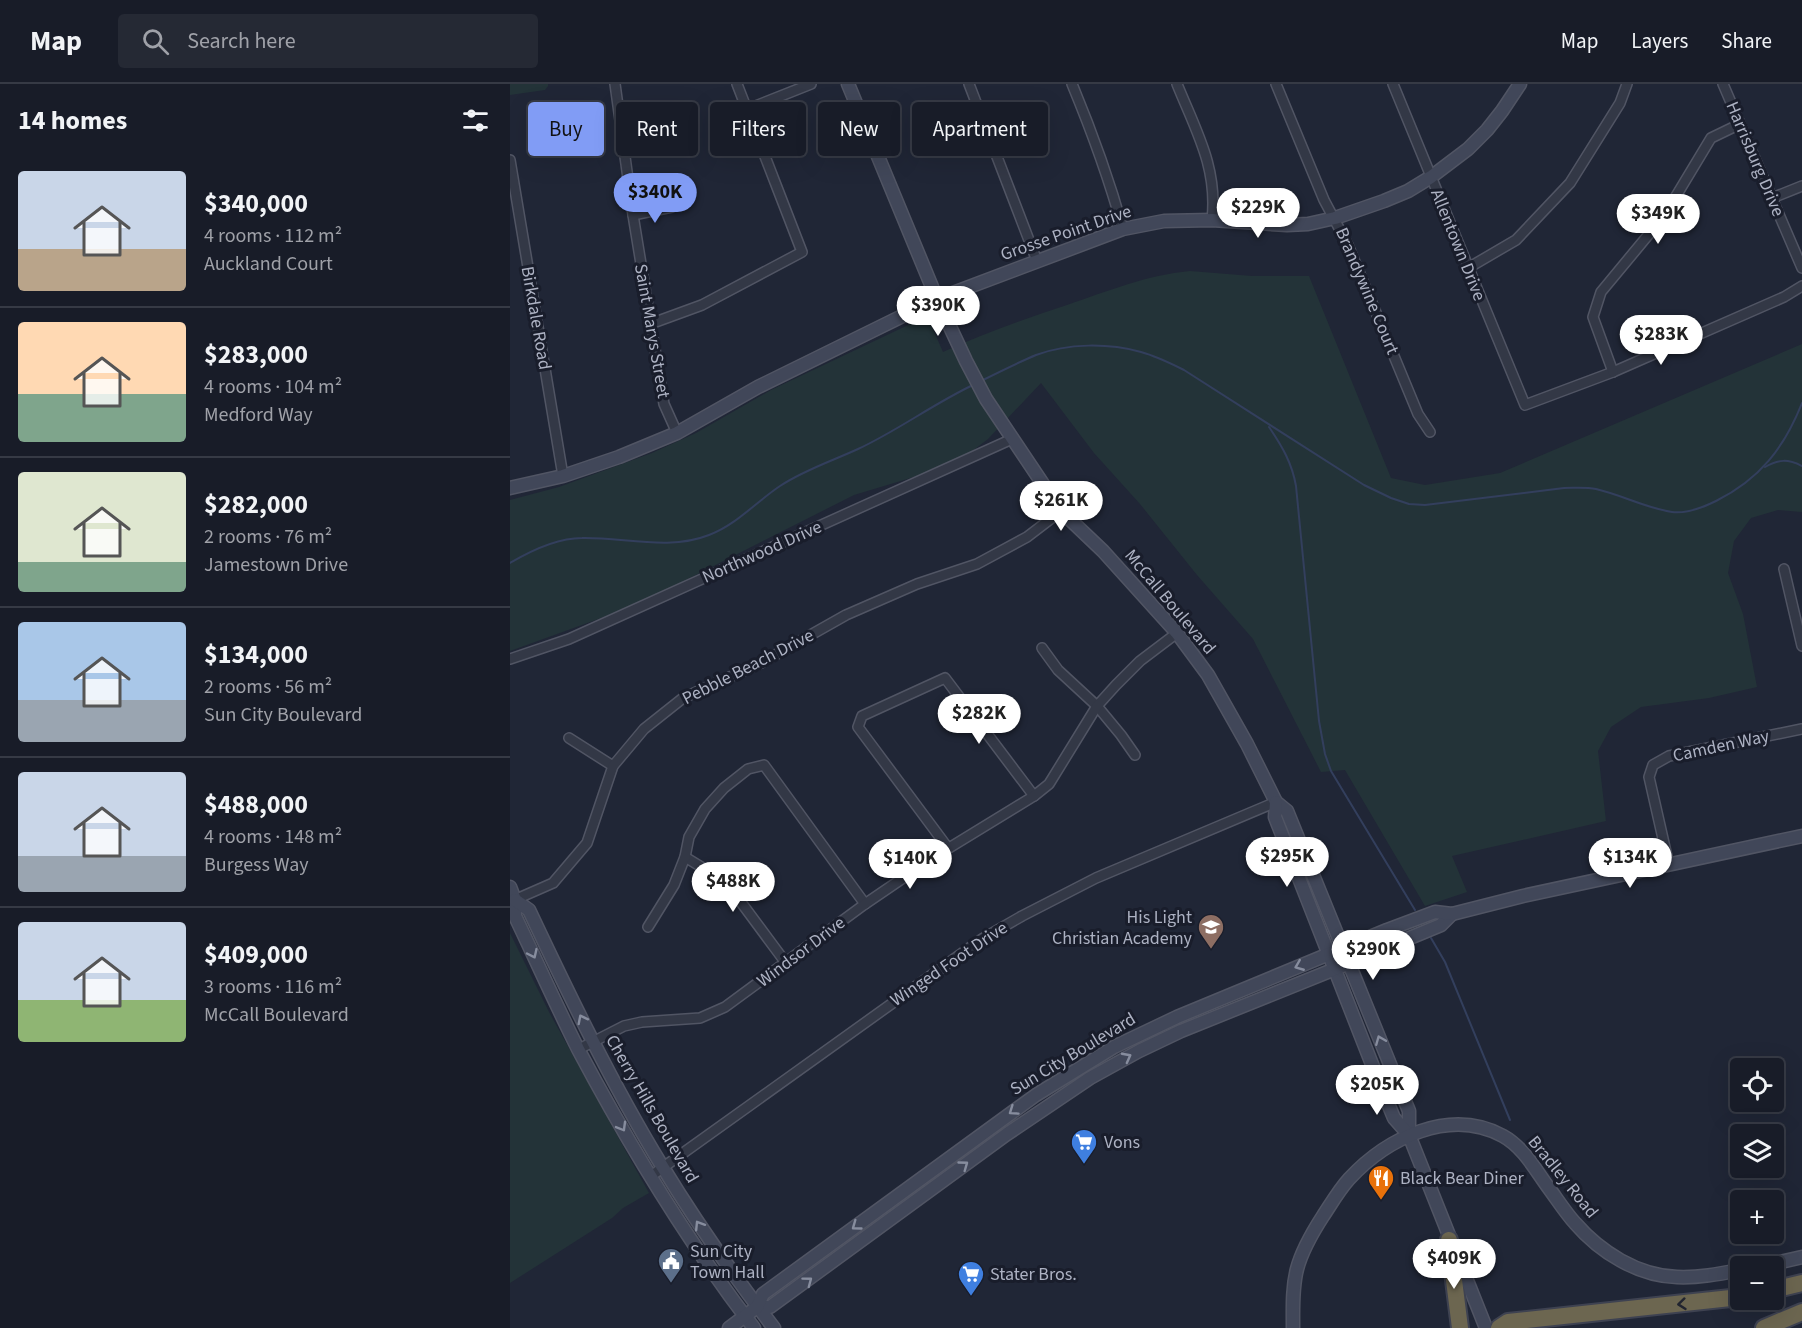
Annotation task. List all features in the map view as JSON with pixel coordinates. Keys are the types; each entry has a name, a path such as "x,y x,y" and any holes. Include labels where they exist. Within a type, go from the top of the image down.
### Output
{"highway":[{"path":"1449,1240 1460,1328"},
{"path":"1784,1287 1802,1283"},
{"path":"1499,1328 1508,1322 1730,1298"},
{"path":"1764,1328 1802,1312"}],"street":[{"name":"Saint Marys Street","path":"615,84 650,324 664,404 676,433"},
{"path":"737,84 745,102"},
{"path":"766,102 811,84"},
{"name":"McCall Boulevard","path":"848,84 937,299 986,399 1060,511 1103,551 1177,633 1208,675 1247,744 1276,802 1287,811 1409,1111 1409,1135"},
{"path":"969,84 1037,261"},
{"path":"1072,84 1099,152 1123,229"},
{"path":"1177,84 1207,156 1213,180 1212,220"},
{"name":"Brandywine Court","path":"1276,84 1324,200 1348,244 1418,414 1430,432"},
{"name":"Allentown Drive","path":"1393,84 1525,405 1613,372"},
{"name":"Grosse Point Drive","path":"510,488 563,476 610,461 676,433 758,387 937,299 1123,229 1164,221 1212,220 1287,225 1335,219 1384,201 1408,191 1431,177 1468,149 1487,130 1520,84"},
{"path":"1468,268 1516,240 1570,183 1620,103 1627,84"},
{"name":"Harrisburg Drive","path":"1723,84 1802,268"},
{"path":"1740,124 1711,138 1664,216 1601,292 1593,317 1613,372 1784,297 1802,286"},
{"path":"650,324 702,305 802,252 766,156"},
{"name":"Birkdale Road","path":"510,160 512,192 563,476"},
{"path":"1773,198 1802,186"},
{"path":"633,215 672,207"},
{"name":"Northwood Drive","path":"510,659 569,639 1012,439"},
{"name":"Pebble Beach Drive","path":"513,901 553,883 587,843 613,766 644,729 683,698 761,663 846,615 917,584 976,564 1027,537 1060,511"},
{"path":"1784,568 1802,646"},
{"name":"Windsor Drive","path":"579,1049 624,1026 642,1022 700,1018 732,1003 865,904 948,848 1034,796 1049,784 1097,706 1140,661 1177,633"},
{"path":"1042,648 1058,670 1097,706 1135,755"},
{"path":"948,848 858,727 862,716 945,678 1034,796"},
{"name":"Camden Way","path":"1670,865 1649,777 1653,765 1669,756 1802,729"},
{"path":"569,738 613,766"},
{"path":"648,927 674,885 685,857 689,837 705,809 724,788 748,769 764,765 865,904"},
{"name":"McCall Boulevard","path":"1276,802 1275,817 1394,1118 1409,1135 1486,1328"},
{"name":"Winged Foot Drive","path":"651,1176 959,954 992,933 1096,878 1276,802"},
{"name":"Sun City Boulevard","path":"729,1328 758,1306 763,1293 996,1123 1069,1073 1146,1031 1435,912 1452,914 1523,896 1802,836"},
{"path":"685,857 726,882 786,963"},
{"name":"Cherry Hills Boulevard","path":"510,887 515,916 579,1049 651,1176 708,1264 754,1328"},
{"name":"Cherry Hills Boulevard","path":"513,901 529,910 593,1042 663,1168 705,1234 774,1328"},
{"name":"Sun City Boulevard","path":"758,1306 770,1307 1007,1134 1090,1078 1181,1030 1441,925 1452,914"},
{"name":"Bradley Road","path":"1293,1328 1297,1270 1310,1236 1349,1180 1378,1154 1409,1135 1441,1125 1460,1124 1483,1127 1505,1137 1523,1152 1575,1223 1595,1244 1621,1261 1647,1272 1676,1277 1730,1272"},
{"path":"1784,1261 1802,1257"}],"shaded area":[{"path":"510,84 548,84 548,86 545,90 510,95"},
{"path":"1190,271 1252,276 1309,276 1391,478 1425,485 1500,473 1802,344 1802,512 1778,510 1751,518 1734,541 1728,573 1743,614 1757,687 1709,698 1641,707 1611,727 1598,751 1606,821 1452,856 1467,892 1425,906 1345,770 1321,772 1253,639 1197,575 1140,504 1094,453 1041,383 988,439 954,465 854,495 672,587 604,617 510,651 510,500 559,487 652,453 696,433 771,390 923,318 929,320 943,352 1005,327 1113,289 1158,276"},
{"path":"510,933 549,1012 649,1193 510,1283"}],"waterway":[{"path":"981,381 1036,355 1061,348 1102,346 1128,349 1152,356 1184,370 1364,485 1409,504 1425,505 1564,488 1584,488 1596,489 1672,512 1683,512 1705,506 1745,483 1769,461 1787,434 1802,403"},
{"path":"510,563 563,540 598,538 662,543 694,540 709,535 737,519 789,480 872,442 973,385"},
{"path":"1269,427 1286,455 1296,486 1319,721 1325,754 1331,771 1415,910"},
{"path":"1765,467 1783,461 1802,466"},
{"path":"1431,938 1445,962 1510,1120"}],"place":[{"name":"His Light Christian Academy","path":"1211,950"},
{"name":"Vons","path":"1084,1165"},
{"name":"Black Bear Diner","path":"1381,1201"},
{"name":"Sun City Town Hall","path":"671,1284"},
{"name":"Stater Bros.","path":"971,1297"}]}
